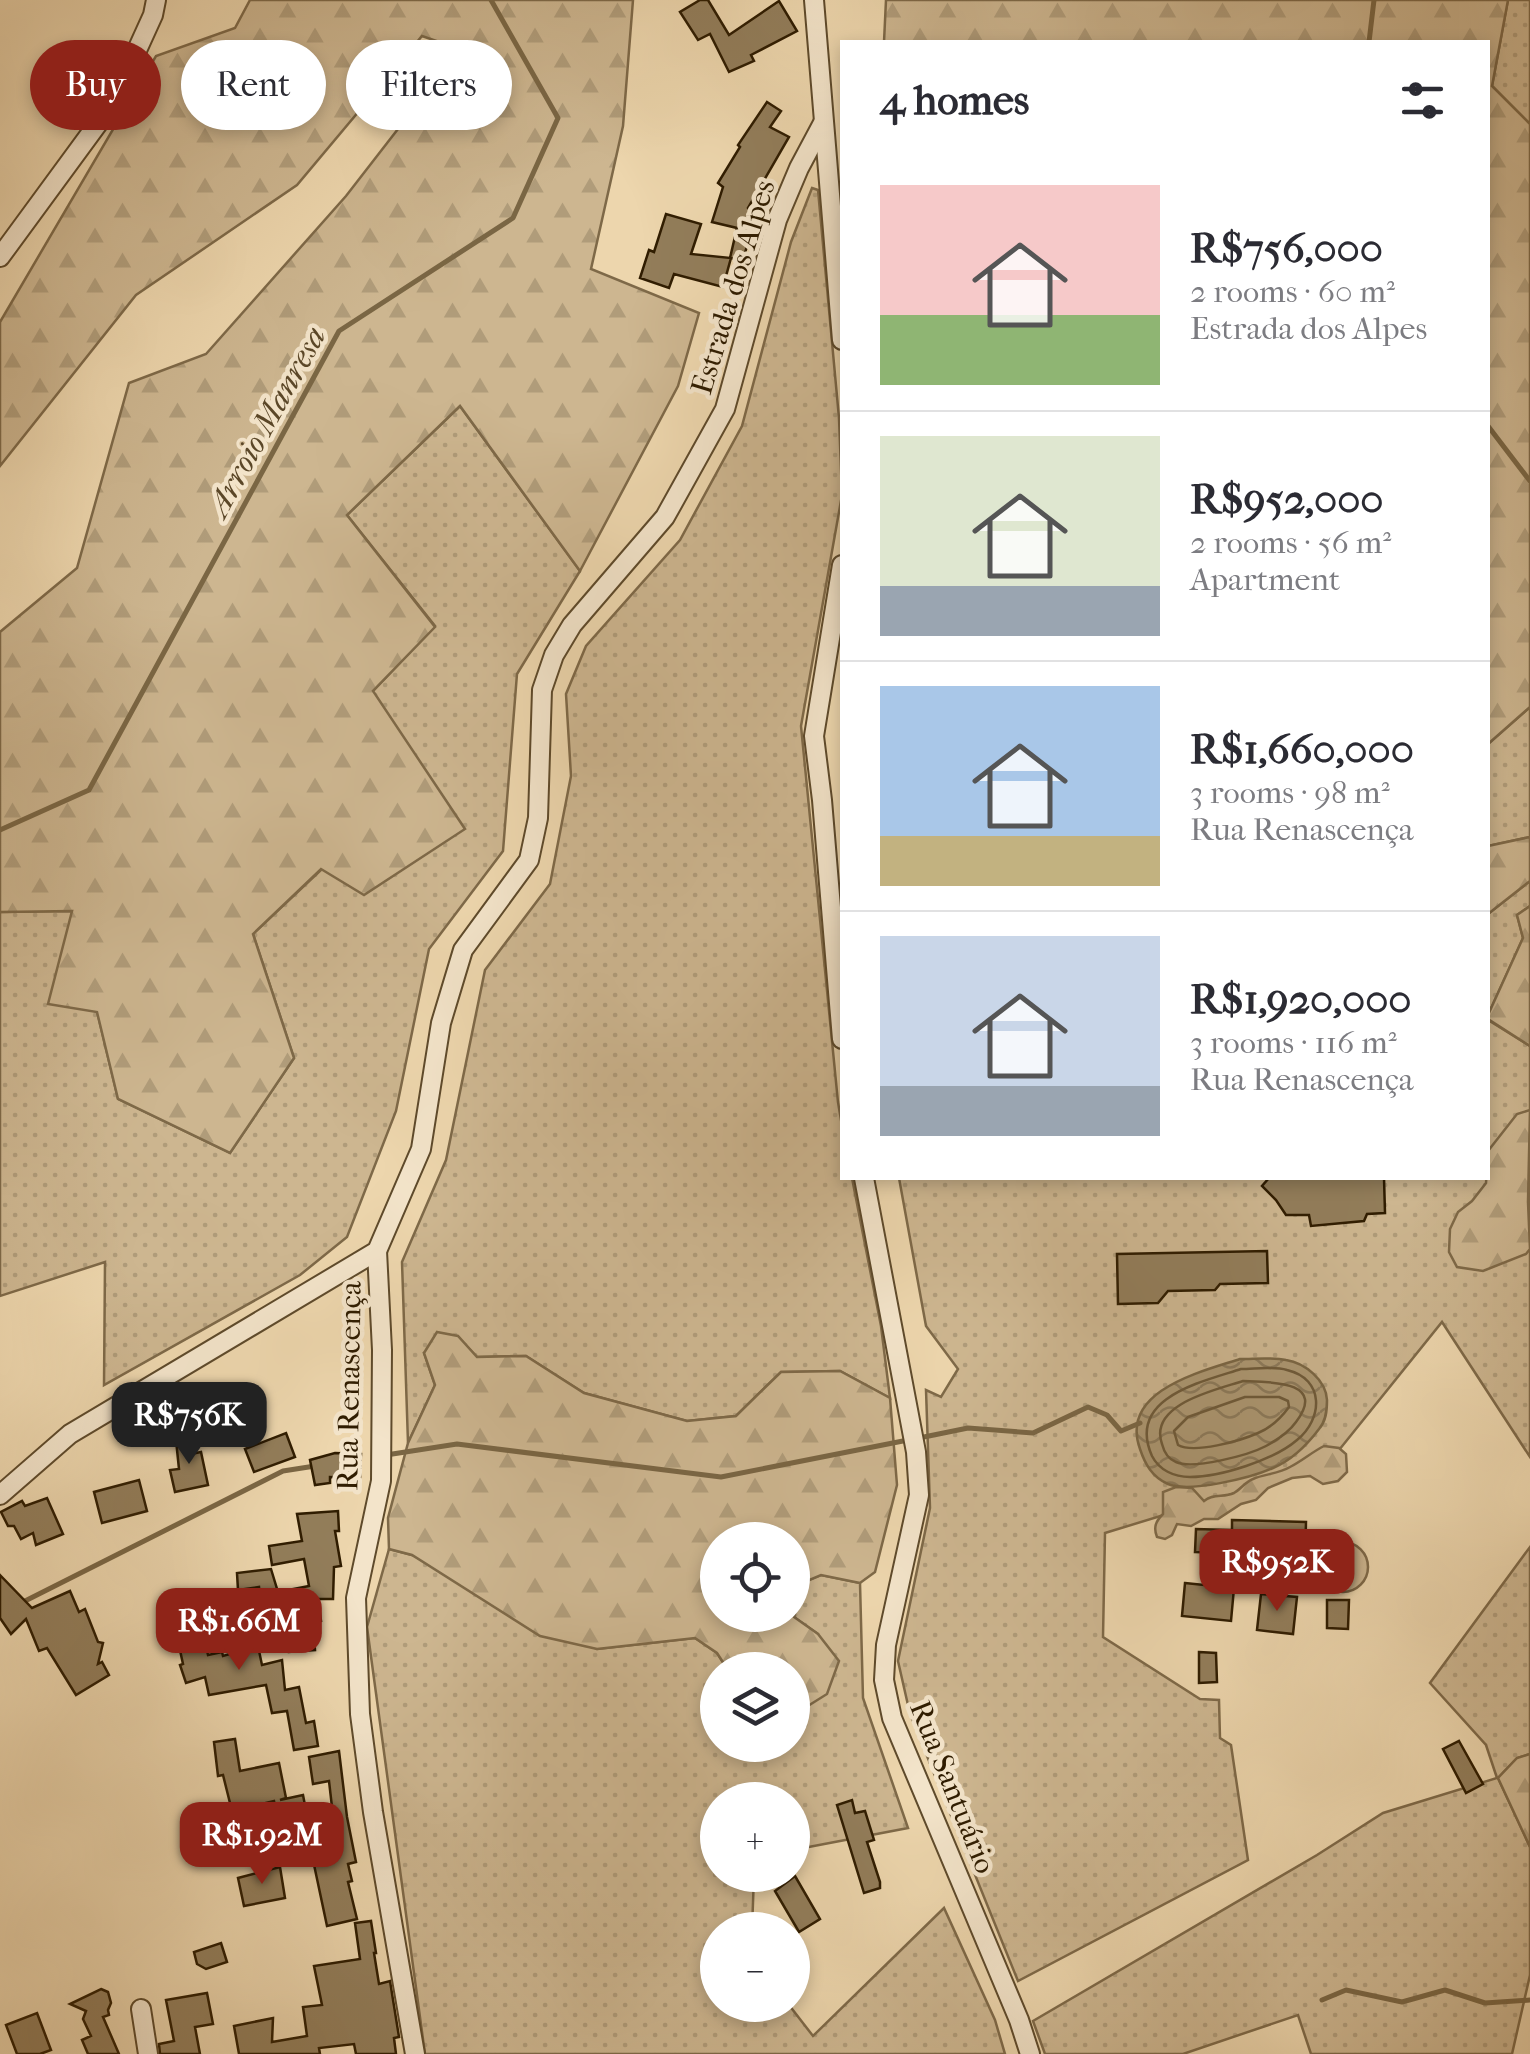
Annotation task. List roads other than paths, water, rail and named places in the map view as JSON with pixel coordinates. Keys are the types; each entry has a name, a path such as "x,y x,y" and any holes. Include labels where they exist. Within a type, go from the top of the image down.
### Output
{"street":[{"path":"0,257 113,103 156,0"},
{"path":"814,0 840,317"},
{"name":"Estrada dos Alpes","path":"378,1251 421,1149 441,1023 463,950 528,860 538,818 542,690 554,655 572,625 665,518 725,409 777,220 823,123"},
{"path":"840,577 814,736 840,1017"},
{"name":"Rua Santuário","path":"864,1180 916,1452 919,1495 886,1645 884,1680 892,1718 1030,2054"},
{"path":"0,1494 70,1434 378,1251"},
{"name":"Rua Renascença","path":"378,1251 381,1481 356,1598 360,1714 415,2054"},
{"path":"141,2008 148,2054"}],"water":[{"path":"1240,1359 1286,1360 1313,1374 1326,1393 1326,1416 1321,1426 1293,1456 1263,1472 1205,1486 1178,1486 1162,1481 1150,1470 1140,1449 1137,1429 1141,1412 1167,1387"}],"waterway":[{"name":"Arroio Manresa","path":"0,830 89,790 339,331 513,218 558,118 491,0"},
{"path":"1369,40 1374,0"},
{"path":"1490,429 1530,481"},
{"path":"919,1438 968,1428 1033,1433 1088,1407 1107,1415 1121,1431 1140,1423"},
{"path":"386,1455 457,1444 721,1477 908,1440"},
{"path":"23,1602 283,1471 315,1466"},
{"path":"1322,2000 1346,1990 1402,2002 1445,1990 1485,2003 1530,2000"}]}
